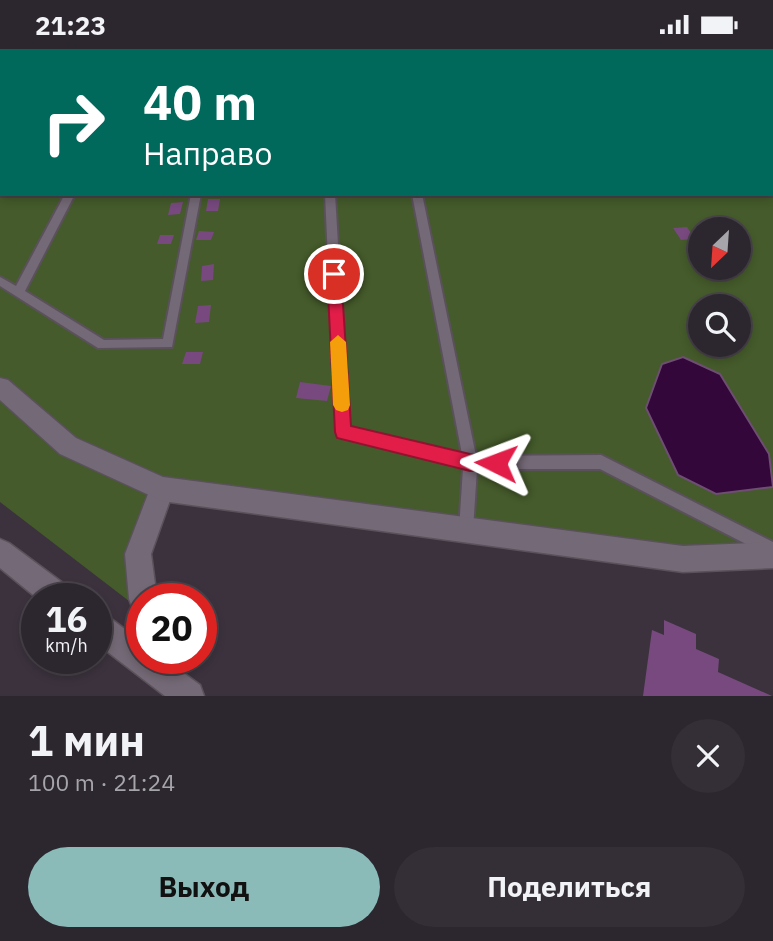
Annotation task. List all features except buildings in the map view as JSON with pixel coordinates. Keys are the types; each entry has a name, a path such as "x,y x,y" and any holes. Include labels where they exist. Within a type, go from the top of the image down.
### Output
{"street":[{"path":"0,387 68,446 162,489 683,559 773,552"},
{"path":"141,583 138,554 162,489"},
{"path":"0,552 40,583"},
{"path":"168,674 190,696"}],"lane":[{"path":"18,293 69,196"},
{"path":"0,281 102,345 168,344 196,196"},
{"path":"330,196 343,432 470,463 601,462 773,552"},
{"path":"417,196 470,463 466,530"}],"green space":[{"path":"0,196 773,196 773,555 683,559 163,489 145,583 126,583 126,599 112,588 112,583 106,583 0,502"}],"shaded area":[{"path":"683,357 720,374 769,454 773,487 716,494 678,475 646,408 662,364"}],"slow traffic":[{"path":"338,342 342,405"}],"route":[{"path":"334,274 343,432 470,463 496,463"}]}
